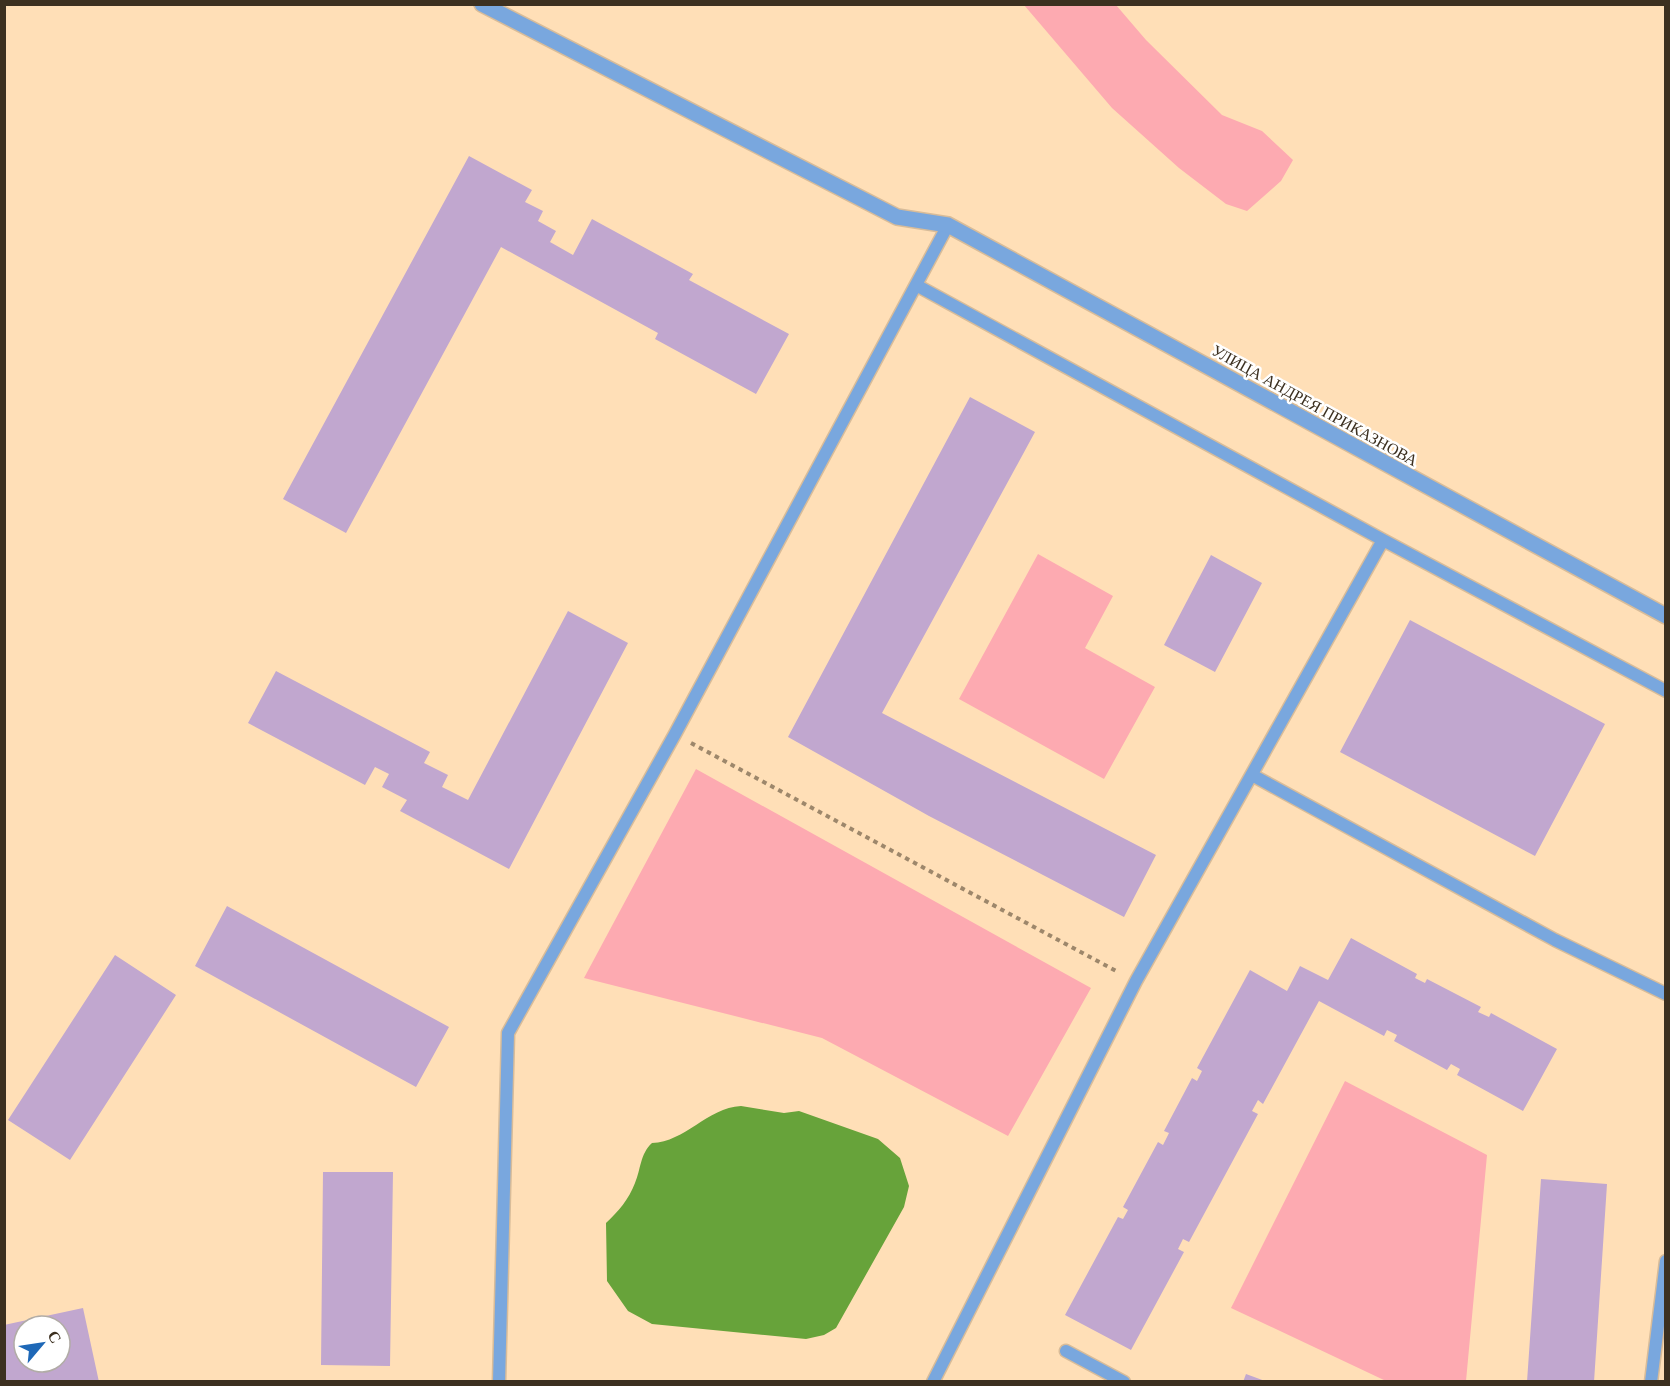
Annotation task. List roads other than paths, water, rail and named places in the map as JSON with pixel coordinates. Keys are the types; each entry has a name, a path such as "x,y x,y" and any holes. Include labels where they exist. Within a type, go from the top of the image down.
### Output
{"street":[{"name":"УЛИЦА АНДРЕЯ ПРИКАЗНОВА","path":"482,4 897,217 948,225 1665,616"}],"lane":[{"path":"499,1382 508,1033 675,734 948,225"},
{"path":"916,285 1665,691"},
{"path":"933,1382 1136,981 1383,540"},
{"path":"1252,775 1555,940 1665,994"},
{"path":"1651,1382 1665,1261"},
{"path":"1066,1351 1124,1382"}]}
